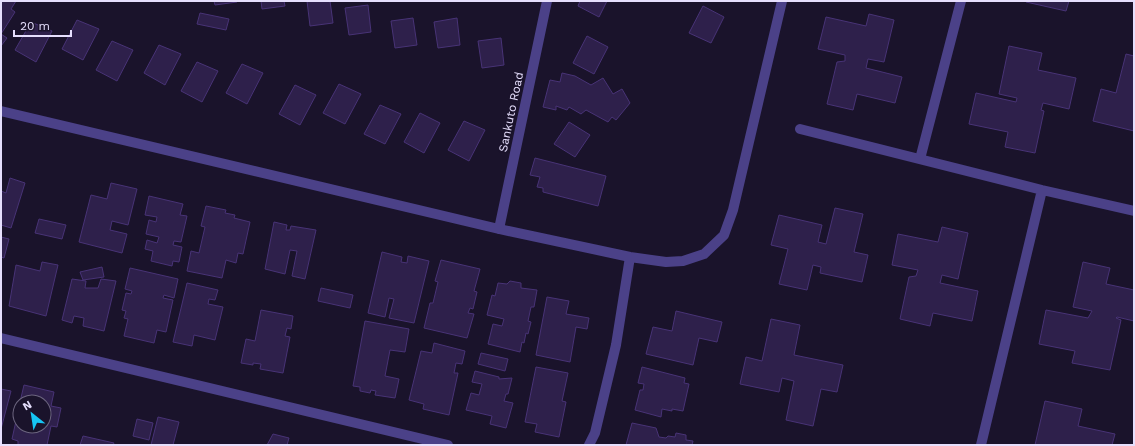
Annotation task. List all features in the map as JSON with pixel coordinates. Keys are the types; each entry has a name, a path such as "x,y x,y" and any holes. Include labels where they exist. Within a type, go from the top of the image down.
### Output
{"street":[{"name":"Sankuto Road","path":"499,229 547,1"},
{"path":"1,111 499,229 630,257 666,262 684,261 704,254 724,235 733,210 782,1"},
{"path":"920,159 961,1"},
{"path":"800,129 1042,190 1134,211"},
{"path":"981,445 1042,190"},
{"path":"590,445 595,432 616,345 630,257"},
{"path":"1,338 448,445"}],"building":[{"path":"1,1 16,1 11,9 15,12 1,34"},
{"path":"214,1 237,1 237,2 215,5"},
{"path":"261,1 284,1 285,6 262,9"},
{"path":"307,1 330,1 333,23 310,26"},
{"path":"580,1 607,1 599,17 578,6"},
{"path":"1069,1 1066,11 1026,2"},
{"path":"368,5 371,32 349,35 345,8"},
{"path":"703,6 724,17 711,43 689,33"},
{"path":"200,13 229,19 226,30 197,24"},
{"path":"869,14 894,20 884,62 868,59 866,68 902,77 895,103 857,94 853,110 827,104 837,62 845,61 845,55 818,49 826,17 866,26"},
{"path":"413,18 417,45 395,48 391,21"},
{"path":"457,18 460,45 438,48 434,22"},
{"path":"77,20 99,29 83,60 62,49"},
{"path":"31,22 52,31 36,62 15,50"},
{"path":"1,34 7,38 1,46"},
{"path":"587,36 608,47 594,74 573,63"},
{"path":"501,38 504,65 482,68 478,41"},
{"path":"112,41 133,50 117,81 96,70"},
{"path":"159,45 181,54 165,85 144,73"},
{"path":"1009,46 1042,53 1038,70 1076,78 1069,109 1043,103 1041,110 1044,111 1035,153 1005,147 1008,132 969,124 976,93 1016,102 1017,98 999,94"},
{"path":"1126,54 1134,56 1134,131 1093,121 1101,89 1116,93"},
{"path":"197,62 218,71 202,102 181,91"},
{"path":"242,64 263,73 247,104 226,93"},
{"path":"562,73 575,76 591,85 603,78 613,94 622,89 630,103 616,120 612,117 608,122 586,110 581,114 569,107 567,110 556,106 556,110 543,107 550,80 560,82"},
{"path":"339,84 361,94 345,124 323,113"},
{"path":"295,85 316,95 300,125 279,114"},
{"path":"380,105 401,114 385,144 364,134"},
{"path":"420,113 440,123 424,153 404,142"},
{"path":"464,121 485,130 469,161 448,150"},
{"path":"569,122 590,135 575,157 554,144"},
{"path":"535,158 606,176 598,206 543,192 543,188 537,187 540,177 530,175"},
{"path":"10,178 25,183 11,228 1,225 1,191 6,193"},
{"path":"111,183 137,189 128,225 112,221 110,230 127,234 122,253 79,242 91,195 107,199"},
{"path":"149,196 183,204 180,215 187,216 181,242 174,241 173,245 182,247 179,262 173,261 172,266 151,261 153,251 145,249 147,240 157,243 159,237 146,234 149,220 156,222 157,217 145,215"},
{"path":"206,206 226,210 225,213 235,215 234,218 250,222 243,254 238,253 236,263 226,260 222,278 187,271 191,251 199,253 205,227 201,226"},
{"path":"835,208 863,214 854,252 868,255 862,282 820,273 821,267 813,265 807,290 779,284 788,249 771,245 779,215 822,225 818,242 826,244"},
{"path":"39,219 66,225 62,239 35,233"},
{"path":"274,222 287,225 286,230 290,230 291,226 316,230 305,279 292,276 297,251 290,250 285,274 265,269"},
{"path":"942,227 968,233 958,279 942,275 940,283 978,291 972,321 933,313 930,326 900,319 909,277 916,276 918,270 892,265 898,234 938,242"},
{"path":"1,237 9,239 4,258 1,257"},
{"path":"382,252 402,257 401,262 407,263 408,256 429,261 414,323 389,318 394,299 389,298 385,317 368,313"},
{"path":"441,260 480,269 474,291 477,292 473,309 470,308 468,313 474,314 467,338 424,328 430,303 433,303 438,282 435,281"},
{"path":"42,262 58,265 46,316 9,306 16,265 40,271"},
{"path":"1083,262 1110,268 1106,284 1134,290 1134,321 1116,318 1121,320 1110,370 1072,363 1075,351 1039,344 1046,310 1088,318 1092,311 1073,307"},
{"path":"102,267 104,277 83,280 80,272"},
{"path":"130,268 178,279 174,298 164,295 163,298 173,300 166,332 157,330 154,343 124,336 128,319 124,318 126,311 122,310 126,293 131,294 132,291 125,289"},
{"path":"72,279 86,281 85,288 98,288 101,279 116,281 104,331 83,326 84,318 74,316 72,323 62,320"},
{"path":"510,281 521,283 521,288 537,290 534,307 531,307 528,321 531,322 528,334 526,333 520,352 488,344 493,324 502,326 504,319 487,315 492,295 495,296 498,283 507,284"},
{"path":"187,283 218,290 215,300 209,299 208,304 223,307 215,340 194,335 192,346 173,342"},
{"path":"321,288 353,295 350,308 318,301"},
{"path":"547,297 569,301 566,314 589,318 587,329 576,327 570,362 536,355"},
{"path":"261,310 293,316 291,329 287,328 285,336 290,337 283,373 260,369 261,364 253,363 253,365 241,363 246,339 255,341"},
{"path":"676,311 722,322 717,342 699,338 693,365 646,354 653,327 672,331"},
{"path":"771,319 800,325 794,355 843,365 837,392 821,389 813,426 786,420 794,381 782,378 779,392 740,384 746,357 762,361"},
{"path":"365,321 409,329 405,352 390,350 385,376 399,379 395,398 375,395 376,391 371,390 370,393 360,391 360,387 353,386"},
{"path":"434,343 465,351 462,364 456,363 454,373 458,373 449,415 423,409 424,404 409,400 421,351 432,353"},
{"path":"481,353 508,359 505,371 478,364"},
{"path":"536,367 568,373 562,401 566,402 559,437 535,432 537,424 525,422"},
{"path":"642,367 685,378 684,383 689,384 683,411 662,409 661,417 635,410 640,390 643,390 644,384 638,383"},
{"path":"475,371 499,377 499,379 512,378 508,394 506,394 504,401 513,403 506,428 490,424 492,416 466,410 471,393 479,395 482,384 472,382"},
{"path":"24,385 54,392 52,401 52,394 22,394"},
{"path":"1,389 11,391 1,429"},
{"path":"1045,401 1082,409 1078,426 1115,434 1112,445 1035,445"},
{"path":"52,406 61,408 57,427 52,426"},
{"path":"158,417 179,422 173,445 151,445"},
{"path":"137,419 153,423 149,440 133,436"},
{"path":"632,423 656,428 659,437 675,437 676,433 686,435 686,440 693,441 692,445 626,445"},
{"path":"13,434 49,434 47,445 18,445 18,441 12,439"},
{"path":"273,434 289,438 287,445 267,445"},
{"path":"83,436 114,443 113,445 80,445"}]}
